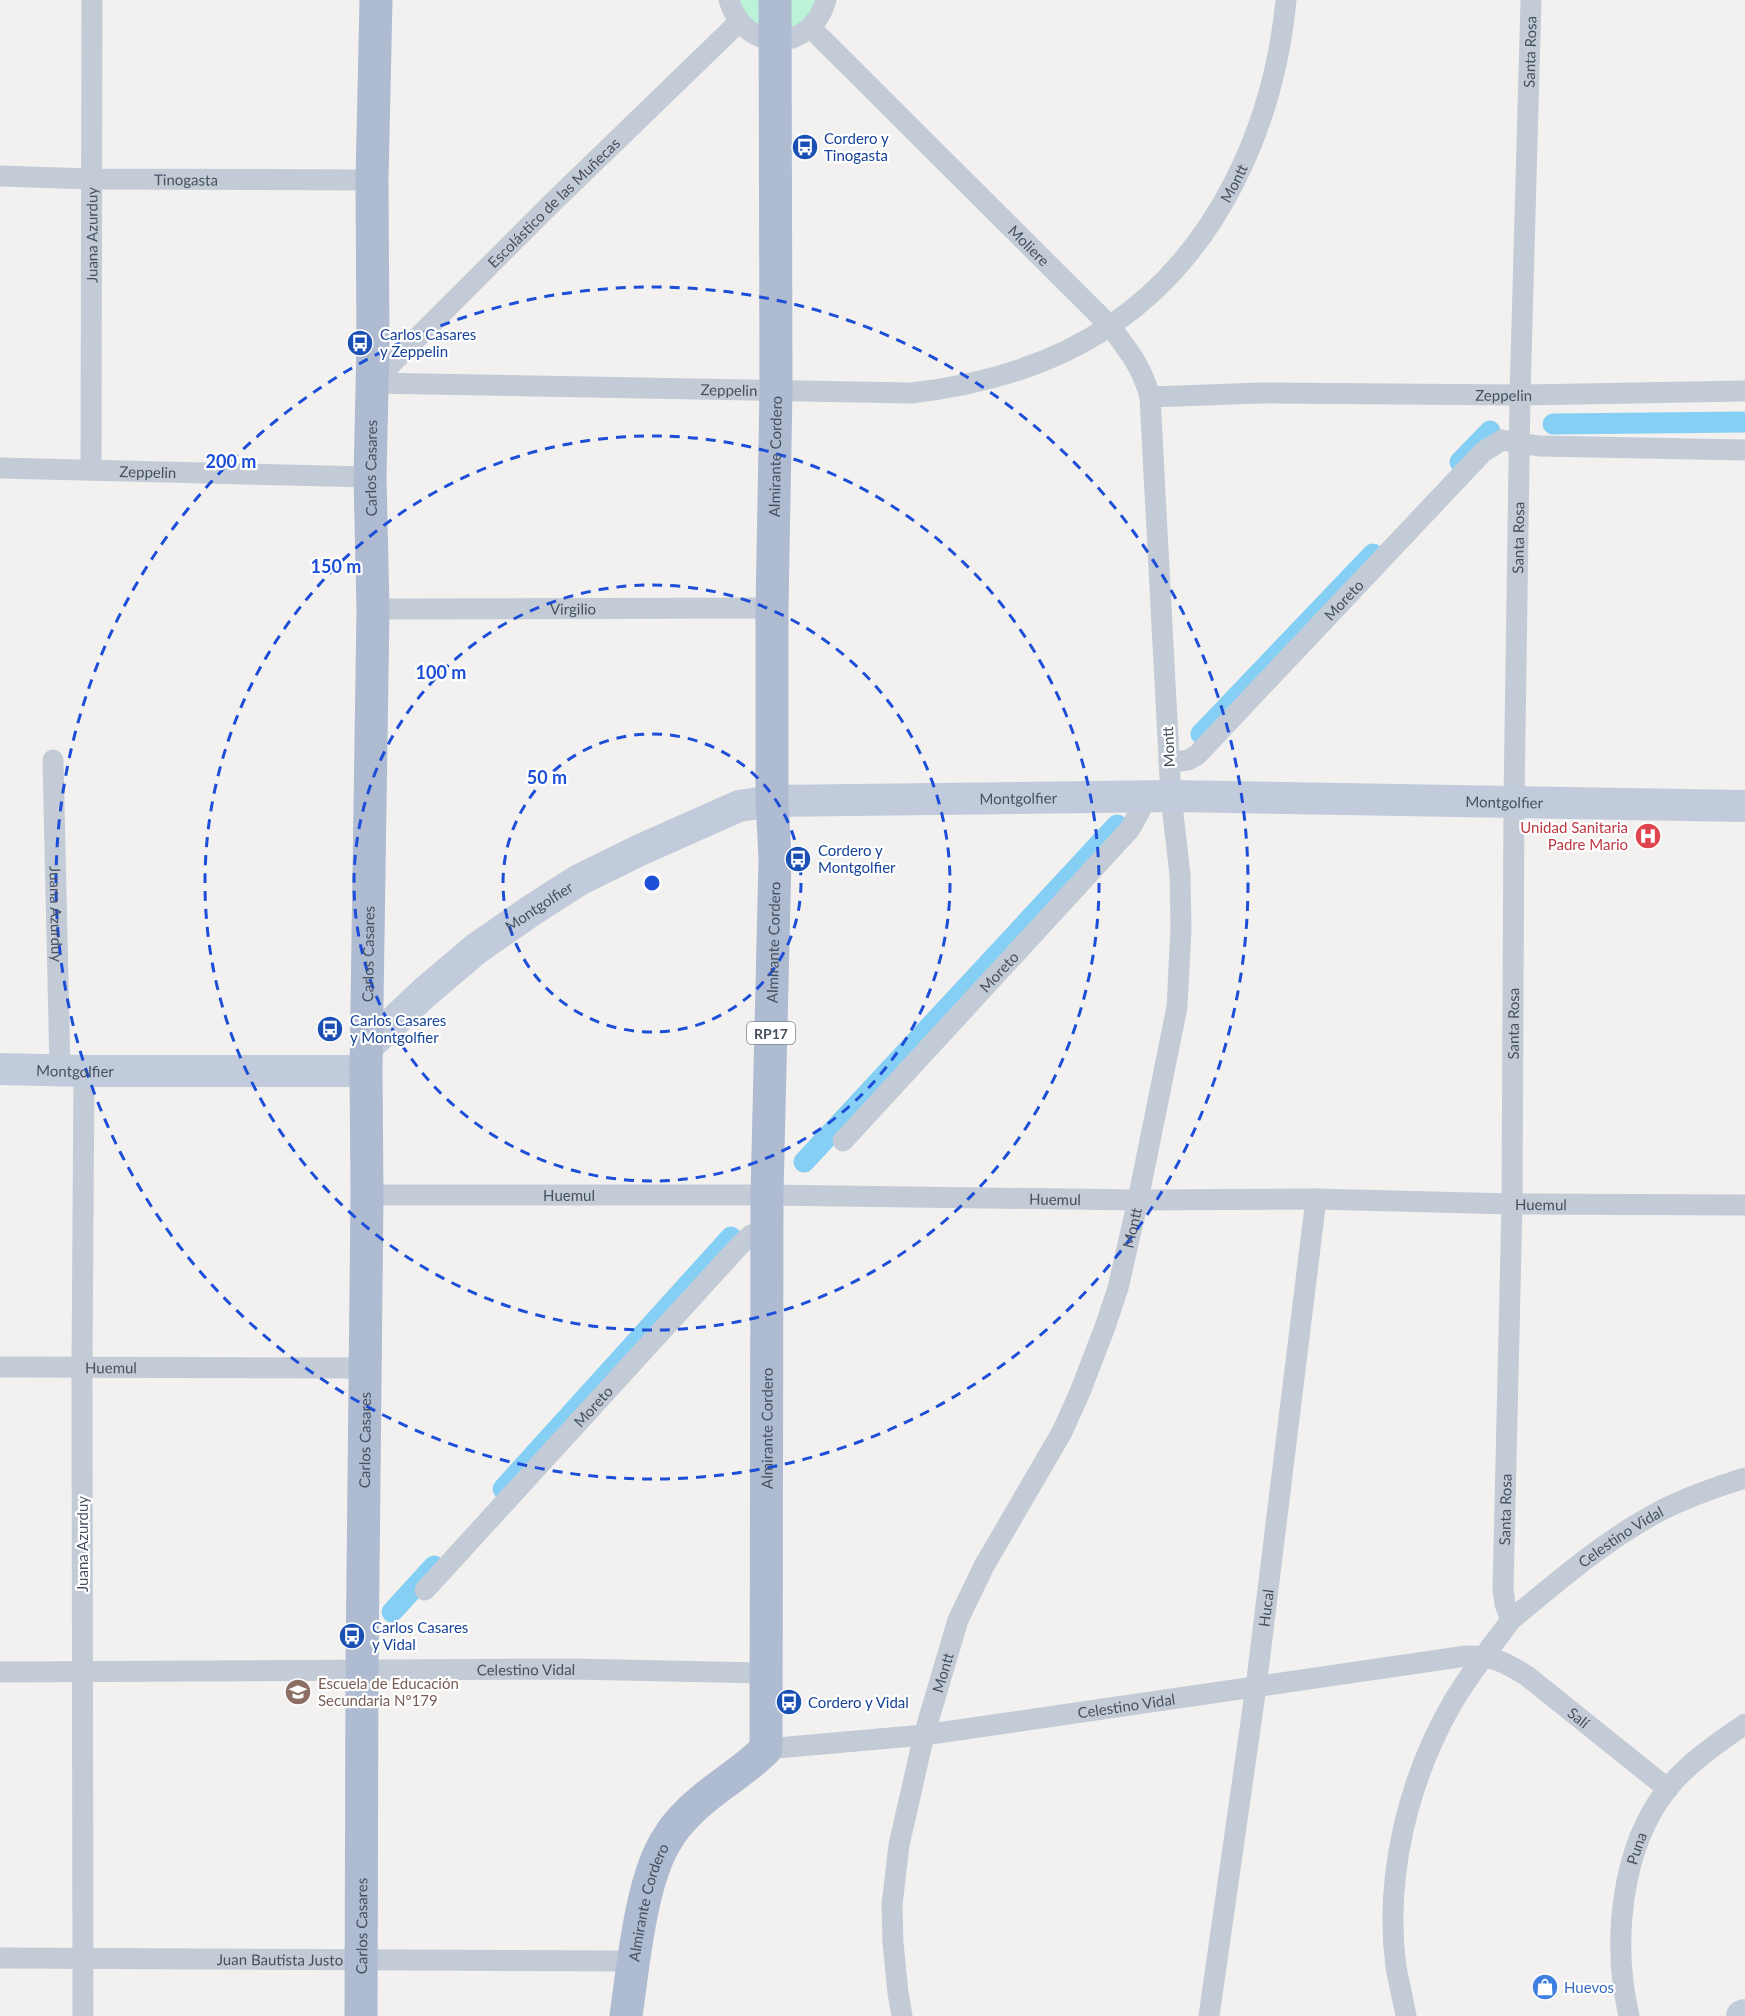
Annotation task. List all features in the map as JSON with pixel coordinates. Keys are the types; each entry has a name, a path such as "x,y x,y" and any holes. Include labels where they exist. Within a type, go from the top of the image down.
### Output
{"main road":[{"name":"Carlos Casares","path":"361,2016 366,1059 373,609 370,477 372,180 376,0"},
{"name":"Almirante Cordero","path":"626,2016 647,1891 657,1859 667,1838 708,1794 754,1761 766,1749 766,1233 775,858 772,801 772,608 776,390 775,0"}],"street":[{"name":"Juana Azurduy","path":"92,0 92,469"},
{"path":"729,0 739,22 749,32 761,38 775,40 788,40 811,28 826,0"},
{"name":"Montt","path":"1110,326 1135,307 1174,270 1217,214 1236,181 1253,141 1268,95 1276,66 1286,0"},
{"name":"Santa Rosa","path":"1511,1620 1503,1590 1512,1204 1514,801 1520,395 1531,0"},
{"name":"Escolástico de las Muñecas","path":"372,383 739,22"},
{"name":"Moliere","path":"811,28 1110,326 1132,354 1144,375 1150,398"},
{"name":"Tinogasta","path":"0,176 91,179 372,180"},
{"name":"Zeppelin","path":"372,383 899,393 953,388 996,378 1032,366 1110,326"},
{"name":"Zeppelin","path":"1150,398 1261,393 1520,395 1745,392"},
{"name":"Montt","path":"902,2016 893,1943 892,1905 899,1845 924,1735 947,1652 962,1611 984,1566 1062,1432 1080,1392 1118,1288 1177,1007 1181,918 1180,875 1171,796 1150,398"},
{"name":"Moreto","path":"1169,763 1188,760 1197,755 1483,452 1502,440 1520,443"},
{"path":"1520,443 1539,447 1745,450"},
{"name":"Zeppelin","path":"0,468 370,477"},
{"name":"Virgilio","path":"373,609 772,608"},
{"name":"Juana Azurduy","path":"53,760 72,1070 82,1368 83,2016"},
{"name":"Moreto","path":"843,1141 1130,829 1140,811 1140,796"},
{"name":"Montgolfier","path":"0,1069 72,1070 366,1059 423,993 476,949 579,880 739,806 772,801 1171,796 1745,806"},
{"name":"Huemul","path":"367,1195 767,1195 1745,1205"},
{"name":"Hucal","path":"1209,2016 1256,1687 1316,1199"},
{"name":"Moreto","path":"425,1590 740,1245 751,1235 766,1233"},
{"name":"Huemul","path":"0,1367 365,1368"},
{"name":"Celestino Vidal","path":"1511,1620 1587,1558 1622,1534 1660,1511 1745,1478"},
{"path":"1406,2016 1396,1966 1394,1889 1408,1813 1424,1762 1453,1702 1511,1620"},
{"name":"Celestino Vidal","path":"766,1749 924,1735 1466,1656 1485,1656"},
{"name":"Salí","path":"1485,1656 1505,1662 1527,1676 1668,1789"},
{"name":"Celestino Vidal","path":"0,1672 572,1669 766,1673"},
{"name":"Puna","path":"1629,2016 1624,1981 1622,1925 1628,1872 1638,1841 1668,1789 1714,1745 1745,1724"},
{"name":"Juan Bautista Justo","path":"0,1958 634,1961"}],"green space":[{"path":"734,0 771,0 757,29"},
{"path":"781,0 818,0 805,22 780,33"}],"waterway":[{"path":"1553,424 1745,422"},
{"path":"1460,462 1490,431"},
{"path":"1201,734 1373,554"},
{"path":"804,1162 1117,825"},
{"path":"503,1489 731,1237"},
{"path":"392,1612 434,1566"}],"place":[{"name":"Cordero y Tinogasta","path":"805,147"},
{"name":"Carlos Casares y Zeppelin","path":"360,343"},
{"name":"Unidad Sanitaria Padre Mario","path":"1648,836"},
{"name":"Cordero y Montgolfier","path":"798,859"},
{"name":"Carlos Casares y Montgolfier","path":"330,1029"},
{"name":"Carlos Casares y Vidal","path":"352,1636"},
{"name":"Escuela de Educación Secundaria Nº179","path":"298,1692"},
{"name":"Cordero y Vidal","path":"789,1702"},
{"name":"Huevos","path":"1545,1987"}]}
